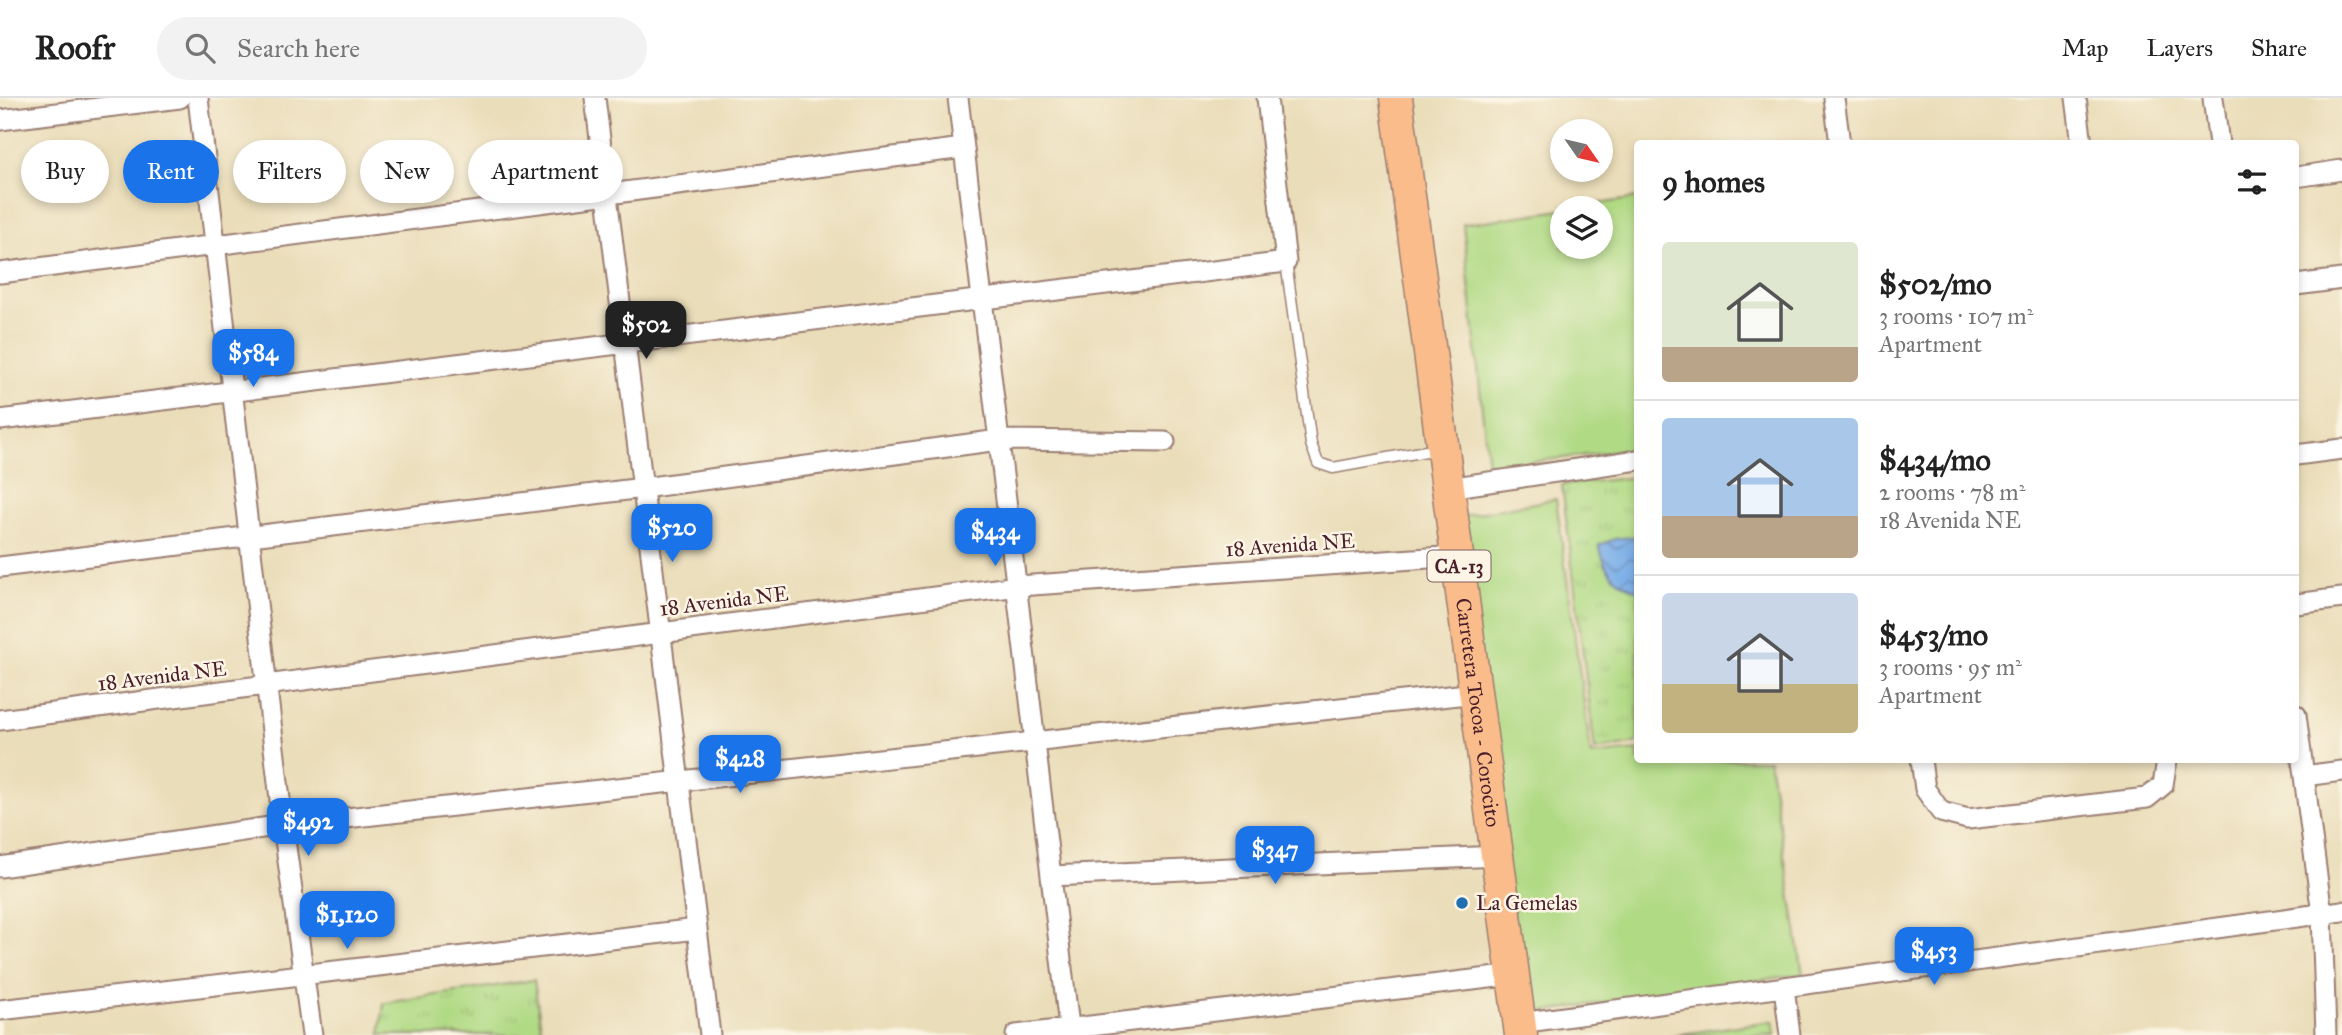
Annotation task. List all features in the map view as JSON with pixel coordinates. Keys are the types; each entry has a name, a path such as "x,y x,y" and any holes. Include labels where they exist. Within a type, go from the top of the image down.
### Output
{"main road":[{"name":"Carretera Tocoa - Corocito","path":"1396,98 1521,1029"}],"street":[{"path":"0,120 180,98"},
{"path":"198,98 283,825 312,1035"},
{"path":"595,98 600,140"},
{"path":"958,98 1070,1032"},
{"path":"0,420 1286,262 1267,98"},
{"path":"1834,98 1839,140"},
{"path":"2076,98 2081,140"},
{"path":"2213,98 2218,140"},
{"path":"623,192 963,148"},
{"path":"2299,177 2342,170"},
{"path":"0,272 537,203"},
{"path":"608,203 710,1035"},
{"path":"2299,285 2342,279"},
{"path":"0,567 250,538 999,440 1165,442"},
{"path":"2299,455 2342,449"},
{"path":"1448,488 1634,461"},
{"name":"18 Avenida NE","path":"0,720 1018,586 1458,556"},
{"path":"2299,604 2342,598"},
{"path":"0,867 283,825 1476,693"},
{"path":"2299,738 2304,776 2332,913 2326,1035"},
{"path":"1921,763 1925,789 1941,812 1968,819 2147,798 2163,785 2167,763"},
{"path":"2304,776 2342,771"},
{"path":"1051,876 1499,856"},
{"path":"1521,1029 1784,987 2332,913"},
{"path":"0,1010 697,929"},
{"path":"1016,1035 1070,1032 1514,975"},
{"path":"1784,987 1790,1035"}],"lane":[{"path":"1286,262 1311,444 1318,463 1333,468 1444,448"}],"green space":[{"path":"1634,199 1634,449 1488,467 1463,224 1550,212 1550,259 1613,259 1613,202"},
{"path":"1634,477 1634,744 1595,750 1562,485"},
{"path":"1556,499 1591,755 1634,750 1634,763 1769,763 1803,974 1512,1016 1445,519"},
{"path":"534,980 542,1035 380,1035 384,1003"},
{"path":"1773,1021 1775,1035 1673,1035"}],"water":[{"path":"1634,537 1634,589 1611,574 1604,562 1599,545"}],"place":[{"name":"La Gemelas","path":"1462,903"}]}
